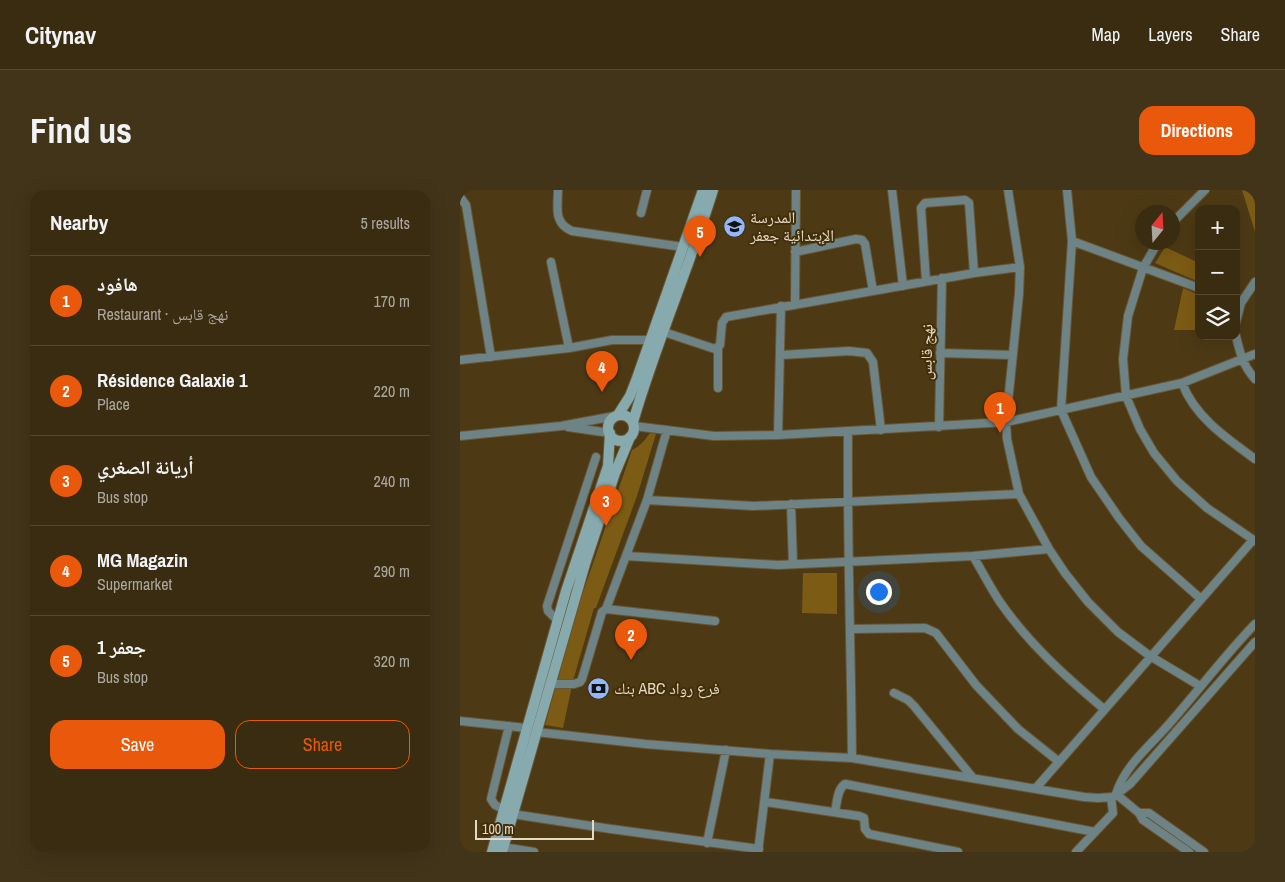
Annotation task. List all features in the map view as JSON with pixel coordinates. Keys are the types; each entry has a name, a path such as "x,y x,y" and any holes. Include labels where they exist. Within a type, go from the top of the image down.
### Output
{"street":[{"path":"558,190 558,218 564,228 572,231 683,247"},
{"path":"641,212 647,190"},
{"path":"531,730 557,620 608,466 610,422 617,416 630,396 703,190"},
{"path":"492,852 508,811 531,730 616,473 630,437 642,388 700,232 713,190"},
{"path":"795,306 796,190"},
{"path":"892,190 903,286"},
{"path":"1008,190 1020,267 1006,422 1007,438 1019,494 1049,549 1088,602 1118,632 1150,656 1200,686"},
{"path":"1067,190 1072,241 1061,410 1091,477 1119,518 1141,546 1201,599"},
{"path":"1180,215 1205,190"},
{"path":"460,197 466,205 491,357"},
{"path":"926,281 921,208 925,203 965,200 969,203 974,273"},
{"path":"795,252 856,239 862,240 865,244 873,291"},
{"path":"1072,241 1195,287"},
{"path":"1036,788 1150,656 1254,541 1207,508 1177,482 1154,453 1140,429 1126,396 1122,359 1125,330 1133,296 1143,268 1153,250"},
{"path":"551,262 569,348"},
{"path":"718,388 718,347 722,323 726,317 942,278 1020,267"},
{"name":"نهج قابس","path":"939,427 942,278"},
{"path":"1240,300 1255,282"},
{"path":"778,435 781,306"},
{"path":"664,332 710,348 718,347"},
{"path":"460,360 569,348 612,340 650,340"},
{"path":"1237,340 1242,360 1255,380"},
{"path":"781,355 857,351 868,353 873,362 881,430"},
{"path":"940,353 1012,355"},
{"path":"460,436 561,426 617,416 628,417 633,424 714,436 778,435 1006,422 1182,383 1255,354"},
{"path":"1182,383 1189,399 1208,422 1218,432 1255,459"},
{"path":"561,426 610,433 613,437 620,440 630,437"},
{"path":"556,684 580,682 602,612 606,609 647,500 667,430"},
{"path":"848,431 852,758"},
{"path":"557,620 548,611 547,606 596,457"},
{"path":"647,500 754,506 1019,494"},
{"path":"791,504 793,564"},
{"path":"626,556 743,564 793,564 973,556 1049,549"},
{"path":"973,556 1000,602 1025,635 1064,675 1104,709"},
{"path":"606,609 715,620"},
{"path":"1076,852 1113,813 1114,796 1123,775 1255,624"},
{"path":"851,629 924,628 936,633 976,685 1018,729 1058,761"},
{"path":"460,721 646,744 770,754 852,758 1091,797 1114,796 1130,784 1255,642"},
{"path":"894,693 908,700 914,706 973,778"},
{"path":"510,726 491,799 495,804 508,811 758,850 766,802 770,754"},
{"path":"707,843 726,750"},
{"path":"835,812 839,791 841,786 845,784 1095,832"},
{"path":"1114,796 1139,812 1149,813 1204,852"},
{"path":"766,802 862,817 865,829 870,834 958,852"},
{"path":"508,811 502,850 534,852"},
{"path":"1139,812 1143,820 1189,852"}],"shaded area":[{"path":"1242,190 1255,190 1255,232"},
{"path":"1163,250 1171,250 1195,261 1195,280 1155,263"},
{"path":"1183,288 1195,293 1195,330 1174,330"},
{"path":"650,433 656,434 637,496 596,608 594,608 573,681 563,728 545,725 579,604 632,450 642,443"},
{"path":"803,573 837,573 837,614 802,613"}],"place":[{"name":"المدرسة الإبتدائية جعفر","path":"734,226"},
{"name":"جعفر 1","path":"700,257"},
{"name":"MG Magazin","path":"602,392"},
{"name":"هافود","path":"1000,433"},
{"name":"أريانة الصغري","path":"606,526"},
{"name":"Résidence Galaxie 1","path":"631,660"},
{"name":"بنك ABC فرع رواد","path":"598,688"}]}
